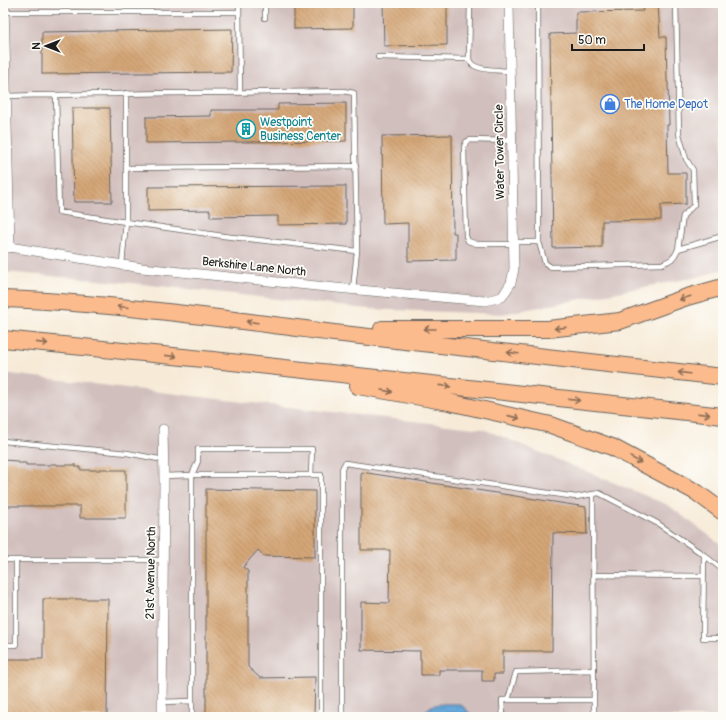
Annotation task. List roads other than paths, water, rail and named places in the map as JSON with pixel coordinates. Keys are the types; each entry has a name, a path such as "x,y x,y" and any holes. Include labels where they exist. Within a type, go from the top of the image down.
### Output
{"highway":[{"path":"291,326 374,329 548,329 620,321 687,297 723,287"},
{"path":"3,299 126,308 723,377"},
{"path":"3,339 723,416"},
{"path":"309,371 337,382 449,402 551,425 612,447 696,492 723,512"}],"street":[{"path":"3,3 6,246"},
{"name":"Water Tower Circle","path":"502,297 511,283 514,268 509,3"},
{"name":"Berkshire Lane North","path":"6,246 142,268 485,301 502,297"},
{"name":"21st Avenue North","path":"162,717 163,429"}],"lane":[{"path":"239,3 240,93"},
{"path":"265,3 265,18"},
{"path":"470,3 469,59 473,66 482,69 510,71"},
{"path":"538,3 539,242 544,262 551,267 662,264 676,256 683,216 694,205 693,170 686,159 679,134 676,3"},
{"path":"3,12 239,12"},
{"path":"378,57 469,59"},
{"path":"122,264 126,222 126,93"},
{"path":"5,96 126,93 354,93 357,251 353,289"},
{"path":"56,95 59,212 224,236 357,251"},
{"path":"512,141 470,140 466,142 464,147 466,236 468,241 477,244 539,242"},
{"path":"126,168 356,166"},
{"path":"678,249 723,236"},
{"path":"3,441 128,453 164,460"},
{"path":"192,717 192,475 198,461 198,449 312,449 311,475"},
{"path":"342,717 342,469 345,463 576,497 599,493 657,523 723,570"},
{"path":"164,476 321,475 321,717"},
{"path":"593,494 594,717"},
{"path":"704,555 703,638 723,638"},
{"path":"3,560 163,560"},
{"path":"3,644 16,645 16,560"},
{"path":"593,575 704,576"},
{"path":"508,700 516,672 594,670"},
{"path":"503,717 502,700 594,700"},
{"path":"162,702 192,701"}],"water":[{"path":"460,704 474,717 417,717 433,705"}],"place":[{"name":"The Home Depot","path":"610,104"},
{"name":"Westpoint Business Center","path":"246,129"}]}
